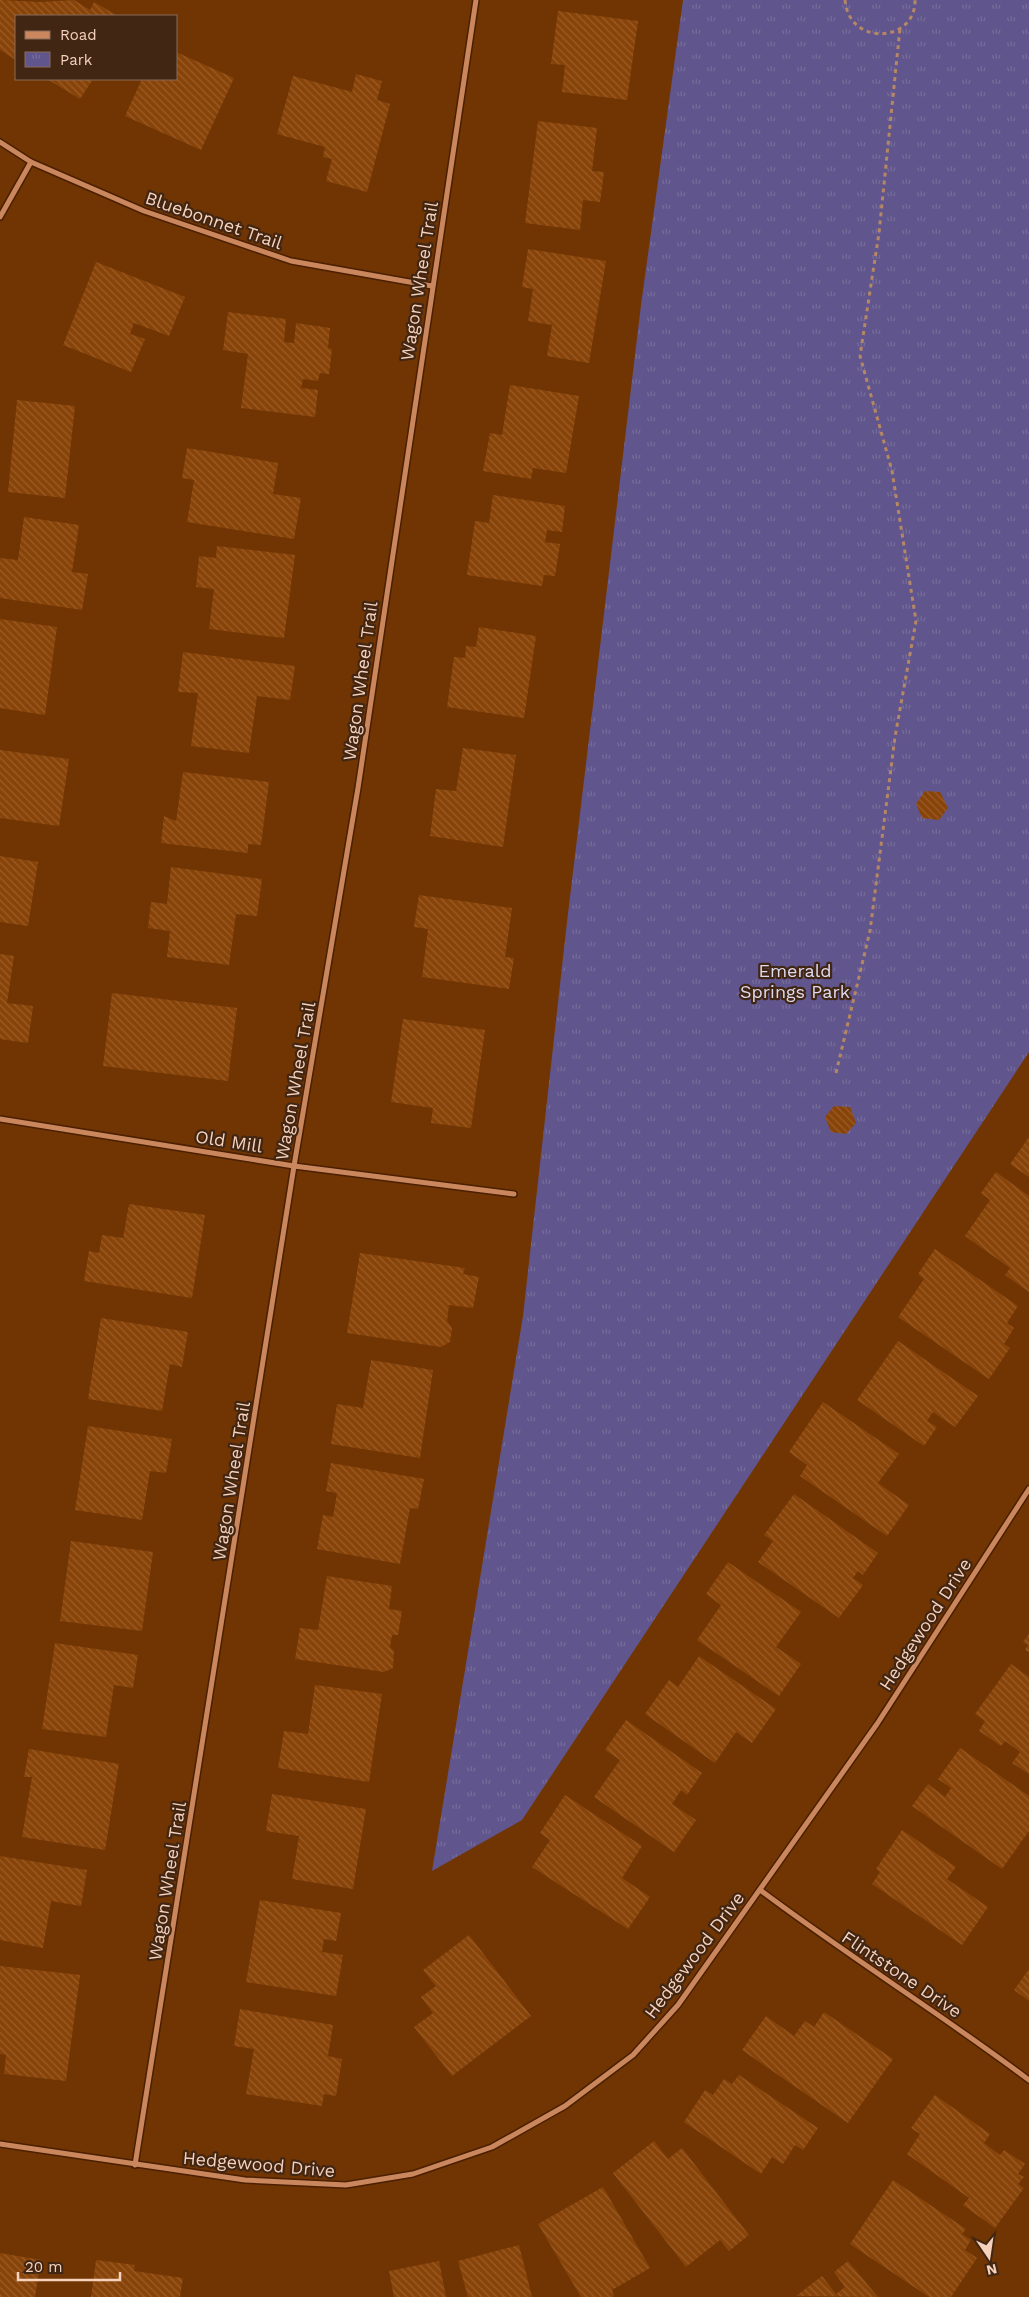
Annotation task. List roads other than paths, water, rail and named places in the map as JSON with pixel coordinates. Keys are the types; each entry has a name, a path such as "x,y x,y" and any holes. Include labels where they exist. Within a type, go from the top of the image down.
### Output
{"street":[{"name":"Wagon Wheel Trail","path":"135,2165 294,1166 358,788 476,0"},
{"name":"Bluebonnet Trail","path":"0,142 31,162 144,211 291,262 432,286"},
{"path":"0,217 31,162"},
{"name":"Old Mill","path":"0,1119 294,1166 514,1194"},
{"name":"Hedgewood Drive","path":"0,2144 245,2180 346,2185 412,2174 492,2147 565,2106 633,2055 678,2005 877,1724 1029,1489"},
{"name":"Flintstone Drive","path":"760,1890 838,1948 988,2049 1029,2080"}],"park label":[{"name":"Emerald Springs Park","path":"795,980"}]}
